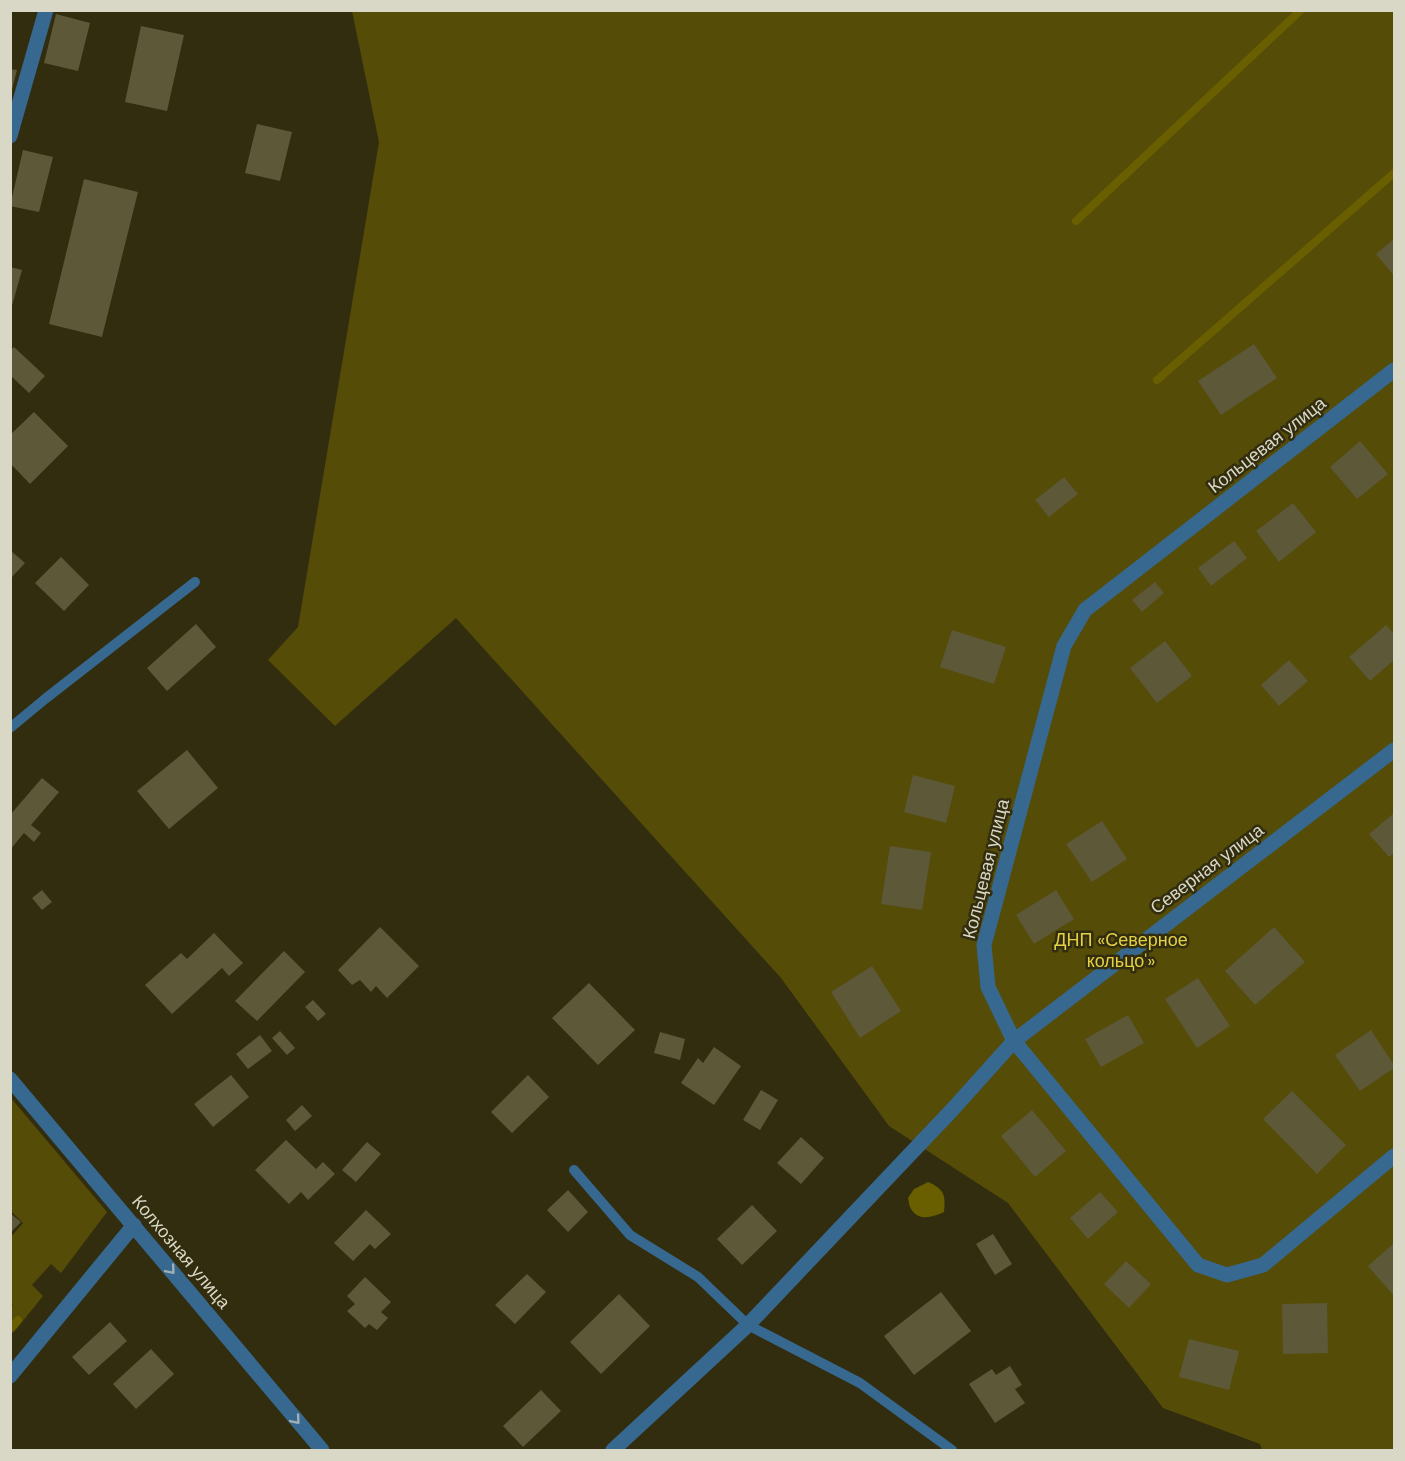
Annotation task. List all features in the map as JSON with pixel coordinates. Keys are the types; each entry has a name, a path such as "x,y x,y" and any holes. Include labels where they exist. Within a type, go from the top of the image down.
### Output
{"street":[{"path":"10,135 46,10"},
{"name":"Кольцевая улица","path":"1395,370 1085,610 1064,646 984,945 988,987 1014,1041 1198,1265 1227,1275 1263,1265 1395,1156"},
{"name":"Северная улица","path":"613,1450 748,1325 952,1110 1014,1041 1395,750"},
{"name":"Колхозная улица","path":"10,1079 322,1450"},
{"path":"12,1371 134,1225"}],"lane":[{"path":"10,728 195,582"},
{"path":"574,1170 630,1235 698,1277 748,1325 860,1383 952,1450"}],"green space":[{"name":"ДНП «Северное кольцо'»","path":"352,11 1394,11 1394,1450 1262,1450 1260,1444 1163,1408 1008,1203 889,1126 781,978 456,618 335,726 268,660 298,627 379,142"},
{"path":"11,1098 107,1212 61,1273 51,1264 32,1285 43,1296 14,1332 10,1329 13,1305 10,1302 11,1237 23,1223 11,1211"}],"shaded area":[{"path":"928,1182 938,1187 943,1193 944,1212 931,1217 922,1217 911,1209 908,1198 914,1189"}],"building":[{"path":"56,14 90,23 78,71 44,63"},
{"path":"141,26 184,35 167,111 125,102"},
{"path":"10,69 17,70 11,93 10,93"},
{"path":"257,124 292,132 280,181 245,173"},
{"path":"23,150 53,157 39,212 10,206"},
{"path":"84,179 138,192 102,337 49,324"},
{"path":"1394,239 1394,276 1376,254"},
{"path":"10,267 22,270 11,309 10,309"},
{"path":"1254,344 1277,378 1221,415 1198,381"},
{"path":"14,347 45,376 29,393 10,375 10,351"},
{"path":"34,412 68,446 30,484 10,463 12,446 10,435"},
{"path":"1360,441 1388,474 1357,499 1330,467"},
{"path":"1064,477 1078,494 1049,517 1035,500"},
{"path":"1293,503 1316,532 1279,562 1256,531"},
{"path":"1234,541 1247,558 1211,586 1198,568"},
{"path":"10,550 25,563 12,577 10,575"},
{"path":"61,557 89,585 64,611 35,583"},
{"path":"1155,582 1164,593 1142,612 1132,600"},
{"path":"196,624 216,647 167,691 147,668"},
{"path":"1386,625 1394,634 1394,660 1370,681 1349,657"},
{"path":"952,630 1006,647 994,684 940,667"},
{"path":"1165,641 1192,676 1157,703 1130,668"},
{"path":"1289,660 1308,681 1279,706 1261,685"},
{"path":"187,750 218,788 169,829 137,791"},
{"path":"913,775 955,786 946,823 904,812"},
{"path":"42,778 59,792 31,825 41,833 34,842 24,833 10,850 10,815"},
{"path":"1394,813 1394,853 1389,857 1369,834"},
{"path":"1102,821 1127,859 1092,882 1066,844"},
{"path":"890,846 931,852 922,910 881,904"},
{"path":"42,890 52,902 42,910 32,898"},
{"path":"1056,890 1074,919 1034,944 1016,915"},
{"path":"380,927 419,966 387,998 376,986 371,992 360,980 352,985 338,970"},
{"path":"1274,927 1305,962 1255,1005 1225,971"},
{"path":"214,933 243,963 229,976 222,968 172,1014 145,985 181,953 187,959"},
{"path":"284,951 305,972 257,1021 235,1001"},
{"path":"872,966 901,1011 860,1038 831,992"},
{"path":"1198,978 1230,1026 1197,1048 1165,999"},
{"path":"589,983 635,1030 598,1065 552,1018"},
{"path":"313,1000 326,1014 318,1021 305,1007"},
{"path":"1128,1015 1144,1043 1101,1067 1085,1039"},
{"path":"1371,1030 1394,1068 1360,1091 1335,1055"},
{"path":"280,1031 295,1048 287,1055 272,1038"},
{"path":"660,1032 685,1039 680,1060 654,1053"},
{"path":"260,1035 272,1051 248,1069 236,1054"},
{"path":"714,1047 741,1066 714,1105 681,1083 698,1058 703,1063"},
{"path":"231,1075 249,1097 213,1127 194,1104"},
{"path":"528,1075 549,1097 512,1133 491,1112"},
{"path":"761,1090 778,1100 760,1130 743,1120"},
{"path":"1292,1091 1346,1145 1317,1174 1263,1119"},
{"path":"302,1105 312,1116 295,1131 286,1120"},
{"path":"1032,1110 1066,1151 1035,1177 1001,1136"},
{"path":"801,1137 824,1158 801,1184 777,1163"},
{"path":"286,1140 316,1169 323,1162 335,1174 308,1200 301,1192 289,1204 255,1170"},
{"path":"367,1142 381,1154 356,1182 342,1170"},
{"path":"568,1190 588,1212 568,1232 547,1210"},
{"path":"1100,1192 1118,1212 1088,1239 1070,1218"},
{"path":"752,1205 777,1231 742,1265 717,1239"},
{"path":"366,1210 391,1234 375,1249 370,1244 353,1261 334,1243"},
{"path":"10,1213 21,1222 10,1233"},
{"path":"993,1234 1012,1264 995,1275 976,1244"},
{"path":"1394,1243 1394,1296 1368,1266"},
{"path":"1126,1261 1151,1284 1129,1308 1104,1284"},
{"path":"527,1274 546,1292 515,1324 495,1305"},
{"path":"365,1277 391,1302 381,1312 388,1318 377,1330 369,1324 365,1328 347,1311 355,1304 347,1296"},
{"path":"941,1292 971,1331 914,1375 884,1336"},
{"path":"619,1294 650,1326 601,1374 570,1342"},
{"path":"1327,1303 1328,1353 1283,1354 1282,1304"},
{"path":"110,1322 127,1341 89,1375 72,1357"},
{"path":"1189,1339 1239,1351 1229,1390 1179,1377"},
{"path":"151,1349 174,1374 136,1409 113,1384"},
{"path":"1010,1366 1022,1385 1015,1389 1025,1403 995,1423 969,1384 992,1369 996,1375"},
{"path":"541,1390 561,1411 523,1447 503,1426"}],"waterway":[{"path":"1076,221 1301,10"},
{"path":"1157,380 1394,173"},
{"path":"10,1329 18,1320"}]}
